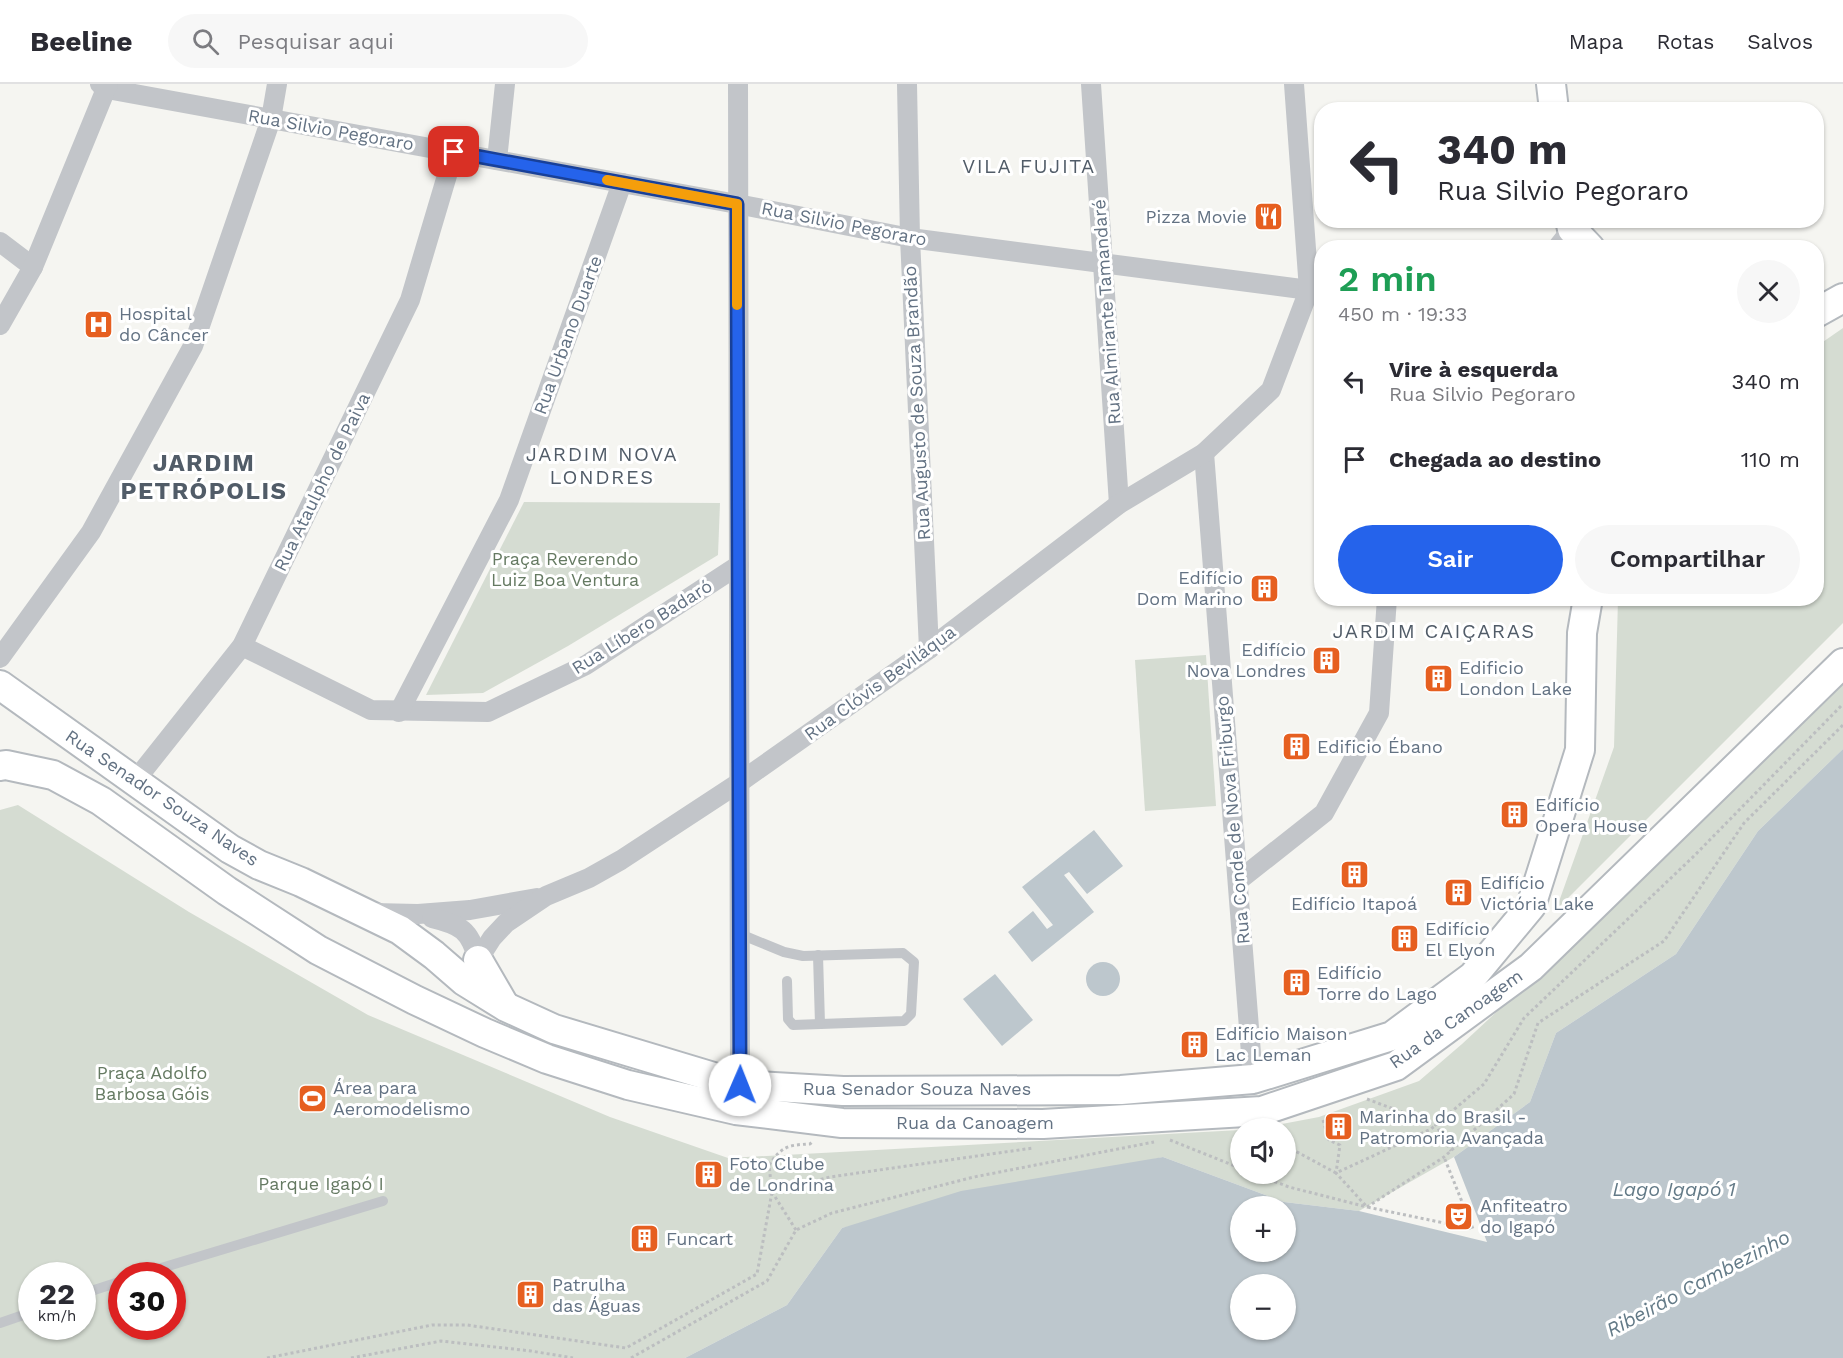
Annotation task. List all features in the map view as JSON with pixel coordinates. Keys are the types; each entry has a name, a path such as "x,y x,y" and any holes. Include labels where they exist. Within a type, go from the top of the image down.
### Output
{"main road":[{"path":"1551,84 1553,102"},
{"path":"1824,309 1843,298"},
{"name":"Rua Senador Souza Naves","path":"0,685 230,849 259,866 301,882 400,930 434,955 471,971 506,1007 554,1029 738,1097 843,1091 1120,1090 1253,1079 1392,1036 1473,976 1532,906 1580,750 1582,633 1587,606"},
{"name":"Rua da Canoagem","path":"738,1097 842,1123 1020,1124 1262,1110 1396,1066 1531,967 1843,663"},
{"path":"0,766 6,765 53,775 101,801 227,891 318,950 415,1000 547,1059 628,1085 738,1097"},
{"path":"415,1000 434,997 471,971"}],"street":[{"path":"0,658 91,532 193,345 271,119 278,84"},
{"path":"497,160 505,84"},
{"path":"738,84 740,782 738,1097"},
{"name":"Rua Augusto de Souza Brandão","path":"907,84 910,238 929,650"},
{"name":"Rua Almirante Tamandaré","path":"1091,84 1119,504"},
{"path":"1294,84 1310,290"},
{"path":"0,325 33,267 105,86"},
{"name":"Rua Silvio Pegoraro","path":"105,86 910,238 1310,290"},
{"name":"Rua Ataulpho de Paiva","path":"134,782 242,646 410,300 454,152"},
{"name":"Rua Urbano Duarte","path":"399,712 509,500 622,183"},
{"path":"0,242 33,267"},
{"name":"Rua Clóvis Beviláqua","path":"471,971 492,938 506,923 546,896 589,878 621,860 740,782 929,650 1119,504 1204,453 1271,390 1310,290"},
{"name":"Rua Conde de Nova Friburgo","path":"1204,453 1253,1079"},
{"name":"Rua Líbero Badaró","path":"242,646 371,710 488,712 586,665 738,566"},
{"path":"1239,881 1324,813 1379,713 1386,606"},
{"name":"Rua Clóvis Beviláqua","path":"364,913 418,914 470,910 546,896"},
{"path":"418,914 453,923 467,932 474,945 471,971"}],"lane":[{"path":"740,934 784,952 803,956 903,953 914,962 911,1014 904,1021 793,1025 788,1019 787,981"},
{"path":"818,955 820,1024"},
{"path":"181,1262 383,1201"},
{"path":"0,1323 18,1317"}],"path":[{"path":"1336,1173 1436,1125 1484,1084 1524,1018 1695,856 1843,704"},
{"path":"1367,1207 1444,1157 1514,1094 1538,1023 1664,941 1744,823 1843,725"},
{"path":"1361,1102 1368,1099 1436,1125 1451,1151"},
{"path":"1323,1120 1329,1140 1340,1145 1336,1173"},
{"path":"267,1358 432,1325 467,1325 626,1348 757,1274 772,1192 769,1165 789,1145 810,1144 812,1137"},
{"path":"1167,1139 1230,1164"},
{"path":"631,1358 767,1281 796,1230 832,1213 974,1177 1156,1142"},
{"path":"772,1192 830,1177 1038,1147"},
{"path":"1296,1151 1336,1173 1367,1207"},
{"path":"1281,1184 1367,1207 1473,1228 1444,1157"},
{"path":"772,1192 796,1230"},
{"path":"351,1358 441,1341 573,1358"}],"green space":[{"path":"1843,328 1843,623 1556,910 1614,747 1618,606 1824,606 1824,341"},
{"name":"Praça Reverendo Luiz Boa Ventura","path":"524,502 720,503 718,555 568,646 483,693 426,695"},
{"path":"1206,655 1216,806 1145,811 1135,660"},
{"name":"Parque Igapó I","path":"1843,681 1843,749 1758,831 1676,954 1556,1033 1530,1102 1454,1157 1359,1211 1296,1203 1296,1196 1268,1196 1236,1184 1296,1184 1296,1121 1319,1117 1419,1081 1462,1044 1703,820"},
{"name":"Parque Igapó I","path":"18,805 189,912 368,1015 610,1117 728,1158 1230,1131 1230,1182 1163,1157 842,1228 787,1305 685,1358 0,1358 0,810"}],"water":[{"name":"Lago Igapó 1","path":"1843,749 1843,1358 685,1358 787,1305 842,1228 961,1191 1163,1157 1230,1182 1230,1184 1268,1196 1230,1196 1230,1262 1296,1262 1296,1203 1359,1211 1487,1242 1454,1157 1530,1102 1556,1033 1676,954 1758,831"},
{"path":"1094,830 1123,866 1087,894 1069,872 1064,875 1094,912 1032,962 1008,932 1033,911 1047,929 1053,925 1022,887"},
{"path":"1103,962 1115,967 1120,979 1115,991 1103,996 1091,991 1086,979 1091,967"},
{"path":"995,974 1033,1020 1002,1046 963,999"}],"slow traffic":[{"path":"607,180 737,204 737,305"}],"place":[{"name":"Pizza Movie","path":"1268,217"},
{"name":"Hospital do Câncer","path":"98,324"},
{"name":"Edifício Dom Marino","path":"1264,588"},
{"name":"Edifício Nova Londres","path":"1327,660"},
{"name":"Edificio London Lake","path":"1438,678"},
{"name":"Edificio Ébano","path":"1296,747"},
{"name":"Edifício Opera House","path":"1514,815"},
{"name":"Edifício Itapoá","path":"1354,875"},
{"name":"Edifício Victória Lake","path":"1459,893"},
{"name":"Edifício El Elyon","path":"1404,939"},
{"name":"Edifício Torre do Lago","path":"1296,983"},
{"name":"Edifício Maison Lac Leman","path":"1194,1044"},
{"name":"Área para Aeromodelismo","path":"312,1098"},
{"name":"Marinha do Brasil - Patromoria Avançada","path":"1338,1127"},
{"name":"Foto Clube de Londrina","path":"708,1174"},
{"name":"Anfiteatro do Igapó","path":"1459,1216"},
{"name":"Funcart","path":"645,1239"},
{"name":"Patrulha das Águas","path":"531,1295"}],"district":[{"name":"VILA FUJITA","path":"1029,166"},
{"name":"JARDIM NOVA LONDRES","path":"602,466"},
{"name":"JARDIM PETRÓPOLIS","path":"204,477"},
{"name":"JARDIM CAIÇARAS","path":"1434,631"}],"route":[{"path":"454,152 737,204 740,1085"}],"park label":[{"name":"Praça Adolfo Barbosa Góis","path":"152,1083"}],"water label":[{"name":"Ribeirão Cambezinho","path":"1698,1283"}]}
